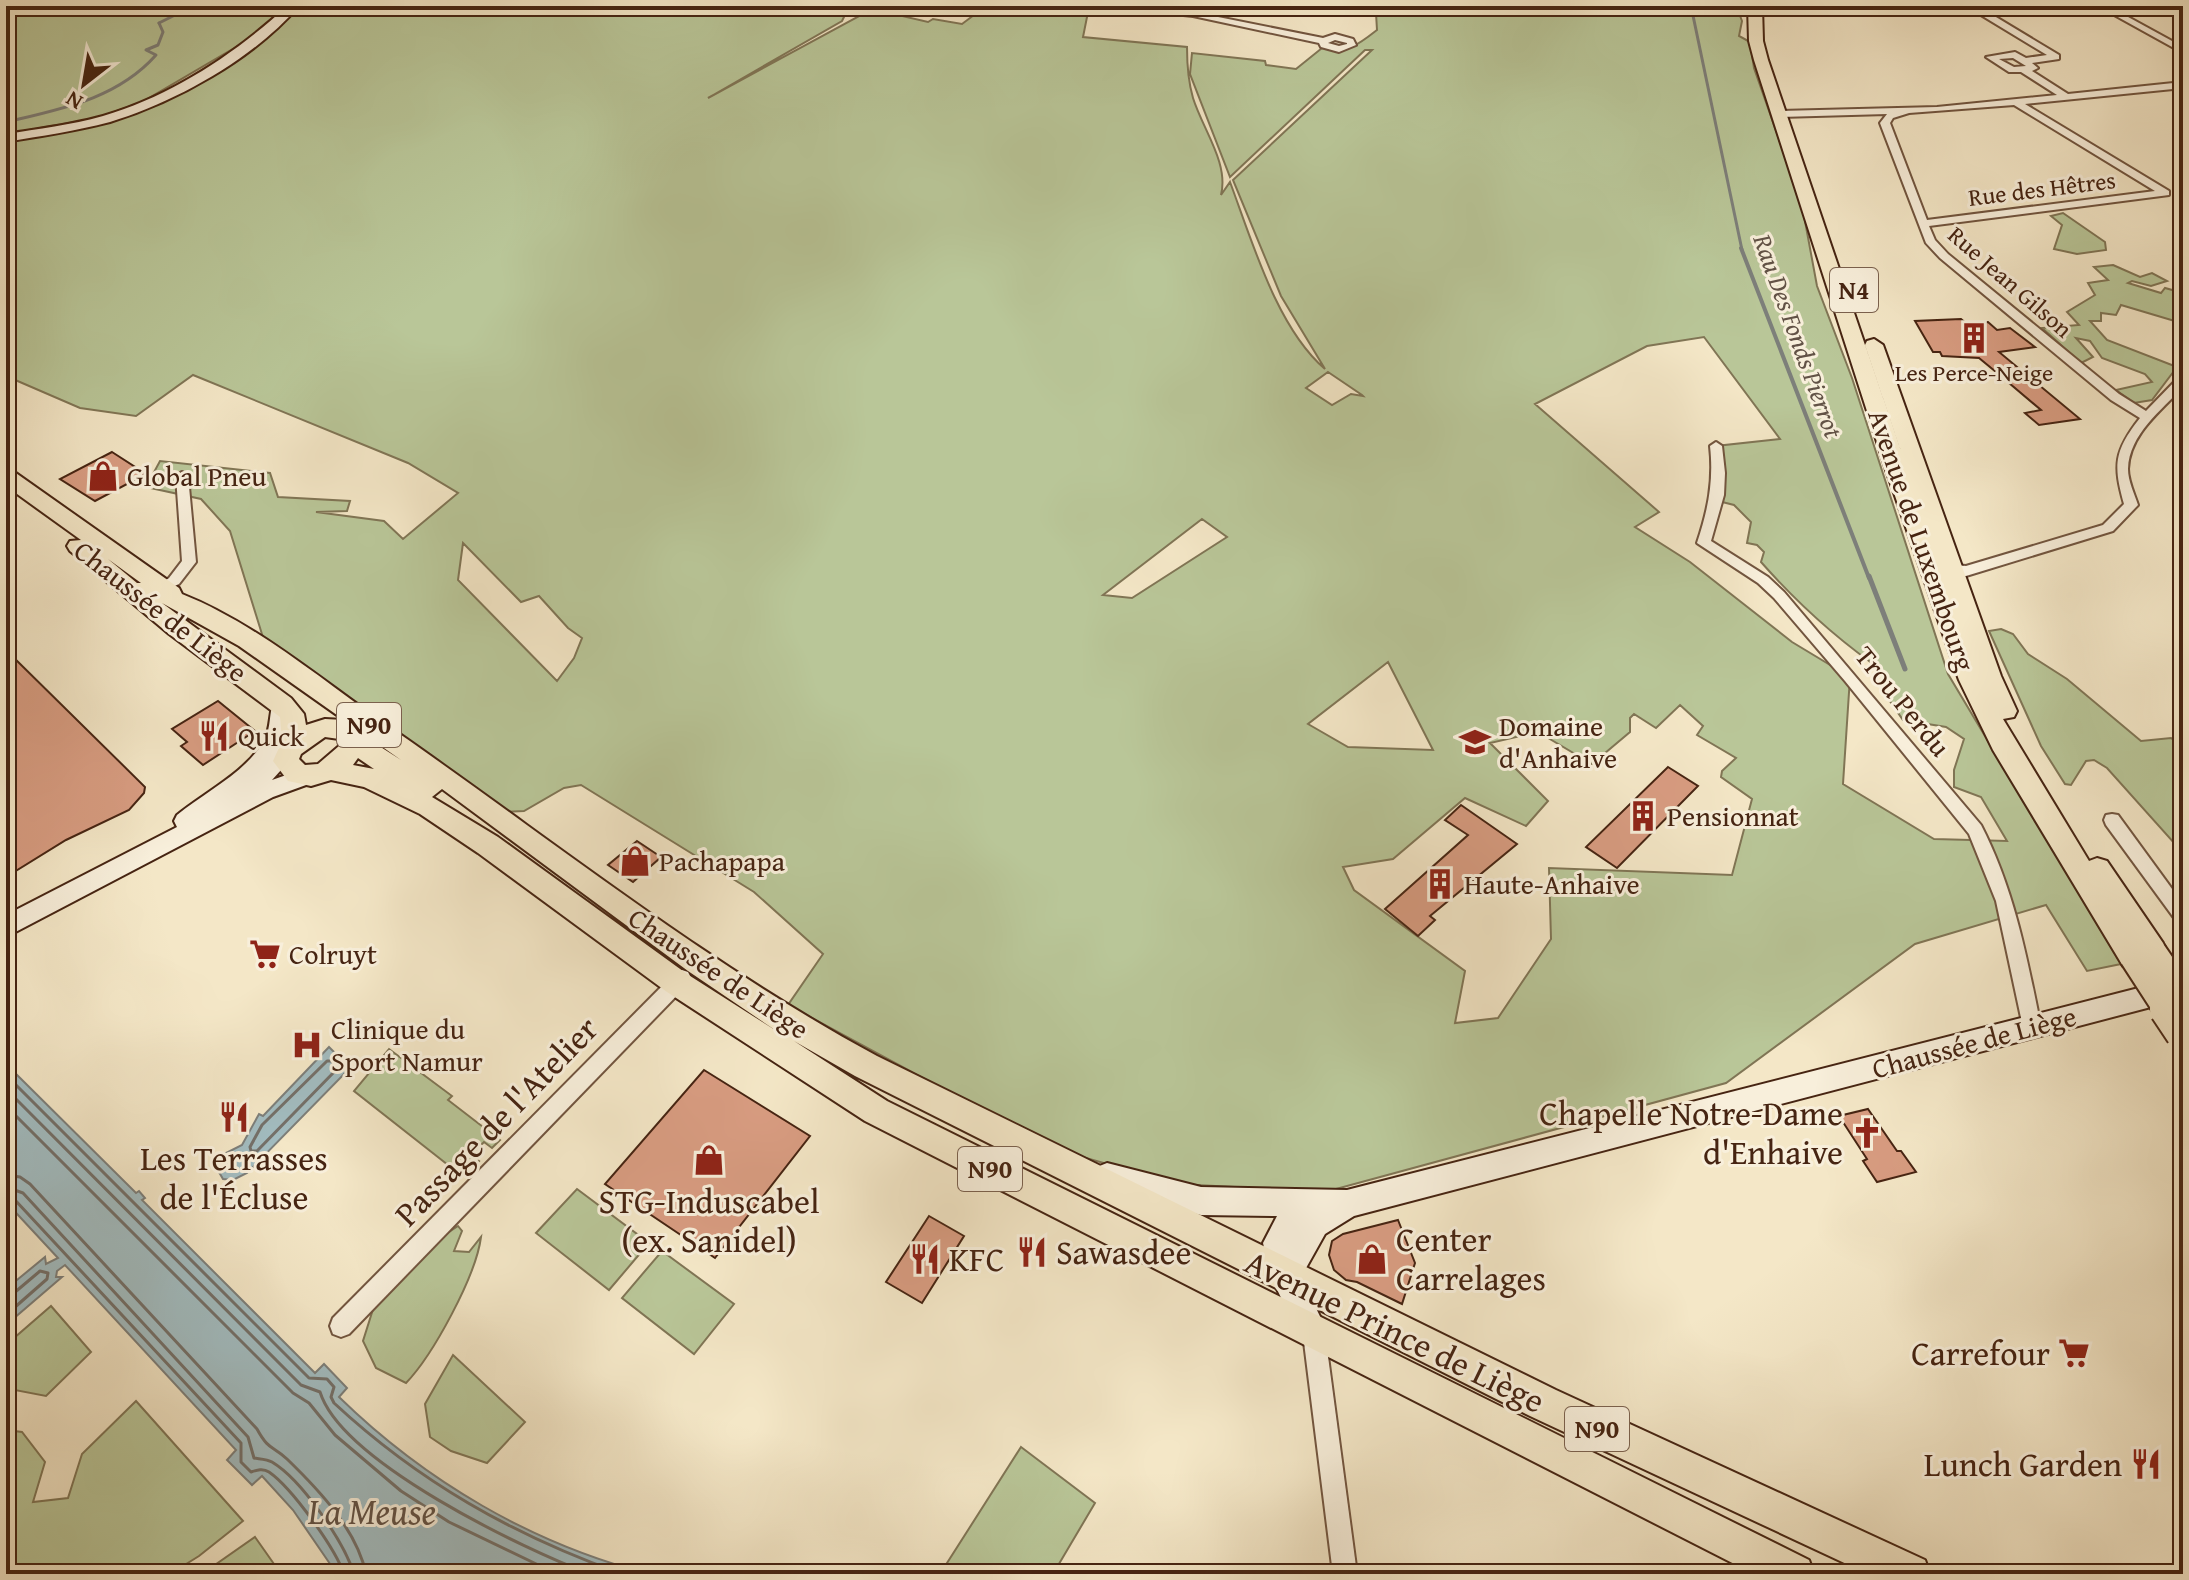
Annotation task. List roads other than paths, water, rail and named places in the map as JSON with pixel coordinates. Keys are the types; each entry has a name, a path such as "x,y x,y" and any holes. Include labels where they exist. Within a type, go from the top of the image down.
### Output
{"main road":[{"name":"Avenue de Luxembourg","path":"1755,6 1756,41 1787,115 1941,569 2021,746 2081,844 2183,1033"},
{"name":"Avenue de Luxembourg","path":"1768,6 1770,42 1787,115"},
{"name":"Chaussée de Liège","path":"6,476 186,604 295,688 334,720 346,735"},
{"name":"Chaussée de Liège","path":"6,492 282,704"},
{"path":"132,591 151,590 186,604"},
{"name":"Chaussée de Liège","path":"186,604 247,640 456,786 547,855 687,973 1057,1162"},
{"name":"N90","path":"282,704 292,714 293,745 288,766 295,772 319,773 344,761 346,735"},
{"name":"N90","path":"293,745 317,729 346,735 385,764 547,855"},
{"name":"Chaussée de Liège","path":"319,773 370,778 429,807 687,973 876,1111 1314,1334"},
{"name":"Avenue de Luxembourg","path":"2143,955 2183,996"},
{"name":"Avenue Prince de Liège","path":"1057,1162 1586,1423 1911,1574"},
{"name":"Avenue Prince de Liège","path":"1314,1334 1795,1574"}],"street":[{"path":"6,138 90,122 150,102 249,45 293,6"},
{"path":"1100,6 1193,14 1323,41"},
{"path":"1934,6 1944,13 1981,8 2056,57 2024,65 2065,96"},
{"path":"2102,6 2183,50"},
{"path":"1787,115 1911,111 2183,85"},
{"name":"Rue des Hêtres","path":"1925,223 2165,193 2014,101"},
{"name":"Rue Jean Gilson","path":"1911,111 1890,116 1885,123 1930,241 1961,272 2115,397 2147,417"},
{"path":"1941,569 1966,571 2108,528 2131,505 2122,469 2126,448 2147,417 2183,380"},
{"name":"Trou Perdu","path":"1716,446 1720,492 1704,543 1763,580 1779,595 1842,666 1975,830 1990,858 2014,930 2032,1027"},
{"path":"162,587 174,581 189,562 182,476"},
{"path":"185,821 249,771 272,747 284,717 282,704"},
{"path":"97,878 139,847 260,778 293,745"},
{"path":"6,927 265,791 319,773"},
{"path":"2112,820 2183,917"},
{"name":"Passage de l'Atelier","path":"341,1326 687,973"},
{"name":"Chaussée de Liège","path":"1057,1162 1201,1201 1347,1204 2183,988"},
{"path":"1312,1204 1288,1224 1277,1243 1285,1277 1314,1334 1345,1574"},
{"name":"Chaussée de Liège","path":"1285,1277 1315,1224 1347,1204"}],"water":[{"path":"329,1047 350,1068 247,1173 233,1180 223,1179 216,1167 224,1154 242,1145 259,1114 263,1116"},
{"name":"La Meuse","path":"6,1064 136,1193 139,1191 145,1198 142,1200 315,1373 324,1364 347,1388 339,1397 407,1456 482,1506 522,1527 563,1546 649,1574 337,1574 293,1510 262,1476 252,1485 227,1460 236,1450 65,1265 57,1271 56,1277 62,1277 6,1325 6,1289 45,1257 46,1264 58,1258 6,1202"}],"waterway":[{"path":"6,122 87,100 124,82 156,55 146,50 158,45 163,32 159,23 193,6"},
{"name":"Rau Des Fonds Pierrot","path":"1691,6 1742,250"},
{"name":"Rau Des Fonds Pierrot","path":"1741,248 1869,578"},
{"name":"Rau Des Fonds Pierrot","path":"1869,576 1905,669"}],"place":[{"name":"Les Perce-Neige","path":"1974,338"},
{"name":"Global Pneu","path":"103,476"},
{"name":"Quick","path":"214,736"},
{"name":"Domaine d'Anhaive","path":"1475,742"},
{"name":"Pensionnat","path":"1643,816"},
{"name":"Pachapapa","path":"635,861"},
{"name":"Haute-Anhaive","path":"1440,884"},
{"name":"Colruyt","path":"265,954"},
{"name":"Clinique du Sport Namur","path":"307,1045"},
{"name":"Les Terrasses de l'Écluse","path":"234,1117"},
{"name":"Chapelle Notre-Dame d'Enhaive","path":"1867,1133"},
{"name":"STG-Induscabel (ex. Sanidel)","path":"709,1160"},
{"name":"Sawasdee","path":"1032,1252"},
{"name":"KFC","path":"925,1259"},
{"name":"Center Carrelages","path":"1372,1259"},
{"name":"Carrefour","path":"2074,1353"},
{"name":"Lunch Garden","path":"2146,1464"}]}
